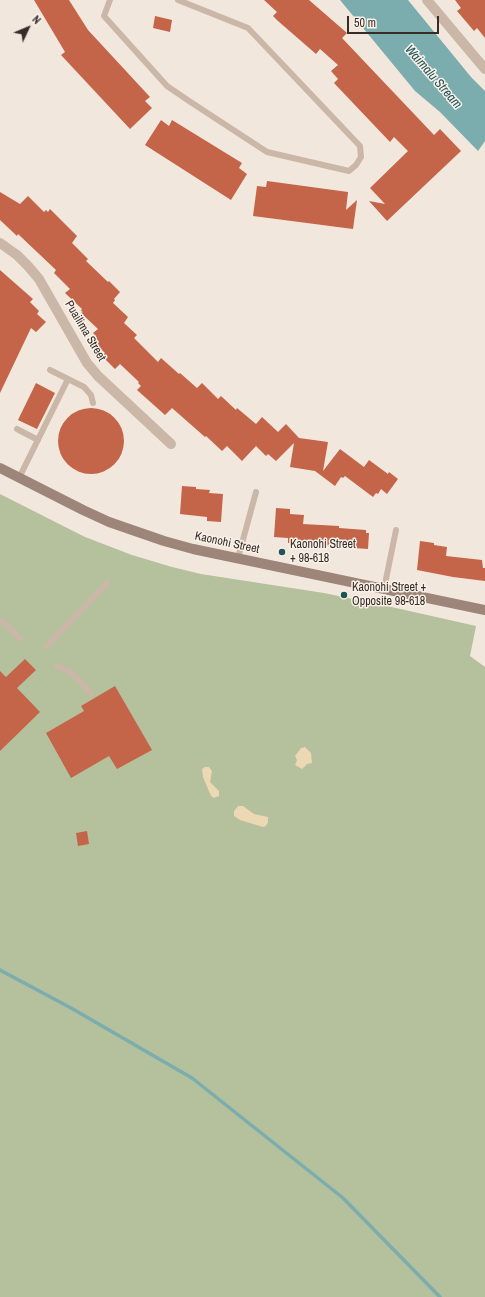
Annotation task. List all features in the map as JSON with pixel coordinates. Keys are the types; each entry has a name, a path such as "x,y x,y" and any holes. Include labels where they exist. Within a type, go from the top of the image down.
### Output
{"street":[{"path":"427,0 483,62"},
{"name":"Puailima Street","path":"0,243 22,260 38,279 87,363 98,376 171,444"},
{"name":"Kaonohi Street","path":"0,468 83,510 134,531 193,549 485,610"}],"lane":[{"path":"110,0 104,16 167,86 195,105 267,152 349,171 356,165 361,157 358,142 248,28 178,0"},
{"path":"50,370 87,390 91,395 93,403"},
{"path":"19,478 68,379"},
{"path":"17,429 38,440"},
{"path":"238,558 256,492"},
{"path":"384,589 396,530"},
{"path":"47,646 107,583"},
{"path":"0,620 20,638"},
{"path":"57,666 71,672 91,693"}],"green space":[{"path":"0,494 85,537 132,555 172,567 201,574 324,593 476,626 470,656 485,667 485,1297 0,1297"}],"sand":[{"path":"305,747 311,753 312,763 307,764 302,769 295,765 297,760 295,756 301,748"},
{"path":"209,767 212,771 210,782 219,791 219,796 214,798 211,796 203,777 202,769"},
{"path":"238,806 243,806 254,814 268,817 266,826 263,827 240,820 234,816 234,811"}],"water":[{"name":"Waimalu Stream","path":"340,0 408,0 471,77 485,91 485,141 478,151 440,112 415,91"}],"building":[{"path":"34,0 69,0 88,30 150,97 145,101 152,108 130,129 61,55 65,52"},
{"path":"264,0 309,0 347,33 342,38 434,135 440,129 461,151 387,221 369,201 385,204 370,188 408,151 394,137 390,142 334,83 338,79 331,71 338,65 320,49 316,54 278,21 273,16 277,12"},
{"path":"455,0 485,0 485,38 477,28 474,31 457,11 461,8"},
{"path":"155,16 172,20 170,32 153,28"},
{"path":"161,120 169,126 172,120 242,163 239,168 247,174 231,200 145,145"},
{"path":"267,181 348,192 346,210 357,200 353,229 253,216 257,186 266,187"},
{"path":"0,192 20,204 28,196 44,212 46,210 48,212 50,209 77,236 72,243 88,259 86,261 120,292 114,299 115,300 113,303 128,317 124,323 137,335 134,338 158,362 161,358 197,388 202,383 218,399 221,396 236,410 237,408 256,424 262,417 278,432 286,424 299,438 328,442 323,471 340,449 364,467 369,460 388,474 389,472 398,479 387,494 381,489 378,494 376,493 373,497 345,476 343,478 341,477 335,486 315,471 290,467 294,443 276,461 268,454 266,456 256,446 242,461 227,446 222,451 172,408 165,415 137,390 141,386 138,383 139,382 120,364 115,369 102,356 105,353 92,340 96,336 93,333 98,329 81,313 83,312 81,311 82,309 65,293 70,289 54,273 56,270 18,234 17,236 0,220"},
{"path":"0,270 33,299 30,302 39,311 37,314 46,322 36,332 31,328 0,393"},
{"path":"36,383 55,393 37,429 18,420"},
{"path":"91,408 104,410 119,423 122,428 124,441 122,454 109,469 104,472 91,474 78,472 63,459 60,454 58,441 60,428 73,413 78,410"},
{"path":"182,486 210,490 209,493 223,494 221,522 207,521 207,517 180,514"},
{"path":"276,508 290,509 290,514 304,515 303,524 339,526 339,528 366,530 366,533 369,533 368,549 288,543 288,538 274,537"},
{"path":"420,541 447,547 446,556 482,560 483,568 485,568 485,581 417,570"},
{"path":"25,659 36,670 17,688 40,712 0,751 0,671 6,677"},
{"path":"115,686 152,750 117,769 109,756 71,778 46,733 84,711 81,706"},
{"path":"87,831 89,844 78,846 76,833"}],"waterway":[{"path":"0,970 71,1008 192,1078 343,1198 440,1297"}],"place":[{"name":"Kaonohi Street + 98-618","path":"282,552"},
{"name":"Kaonohi Street + Opposite 98-618","path":"344,595"}]}
